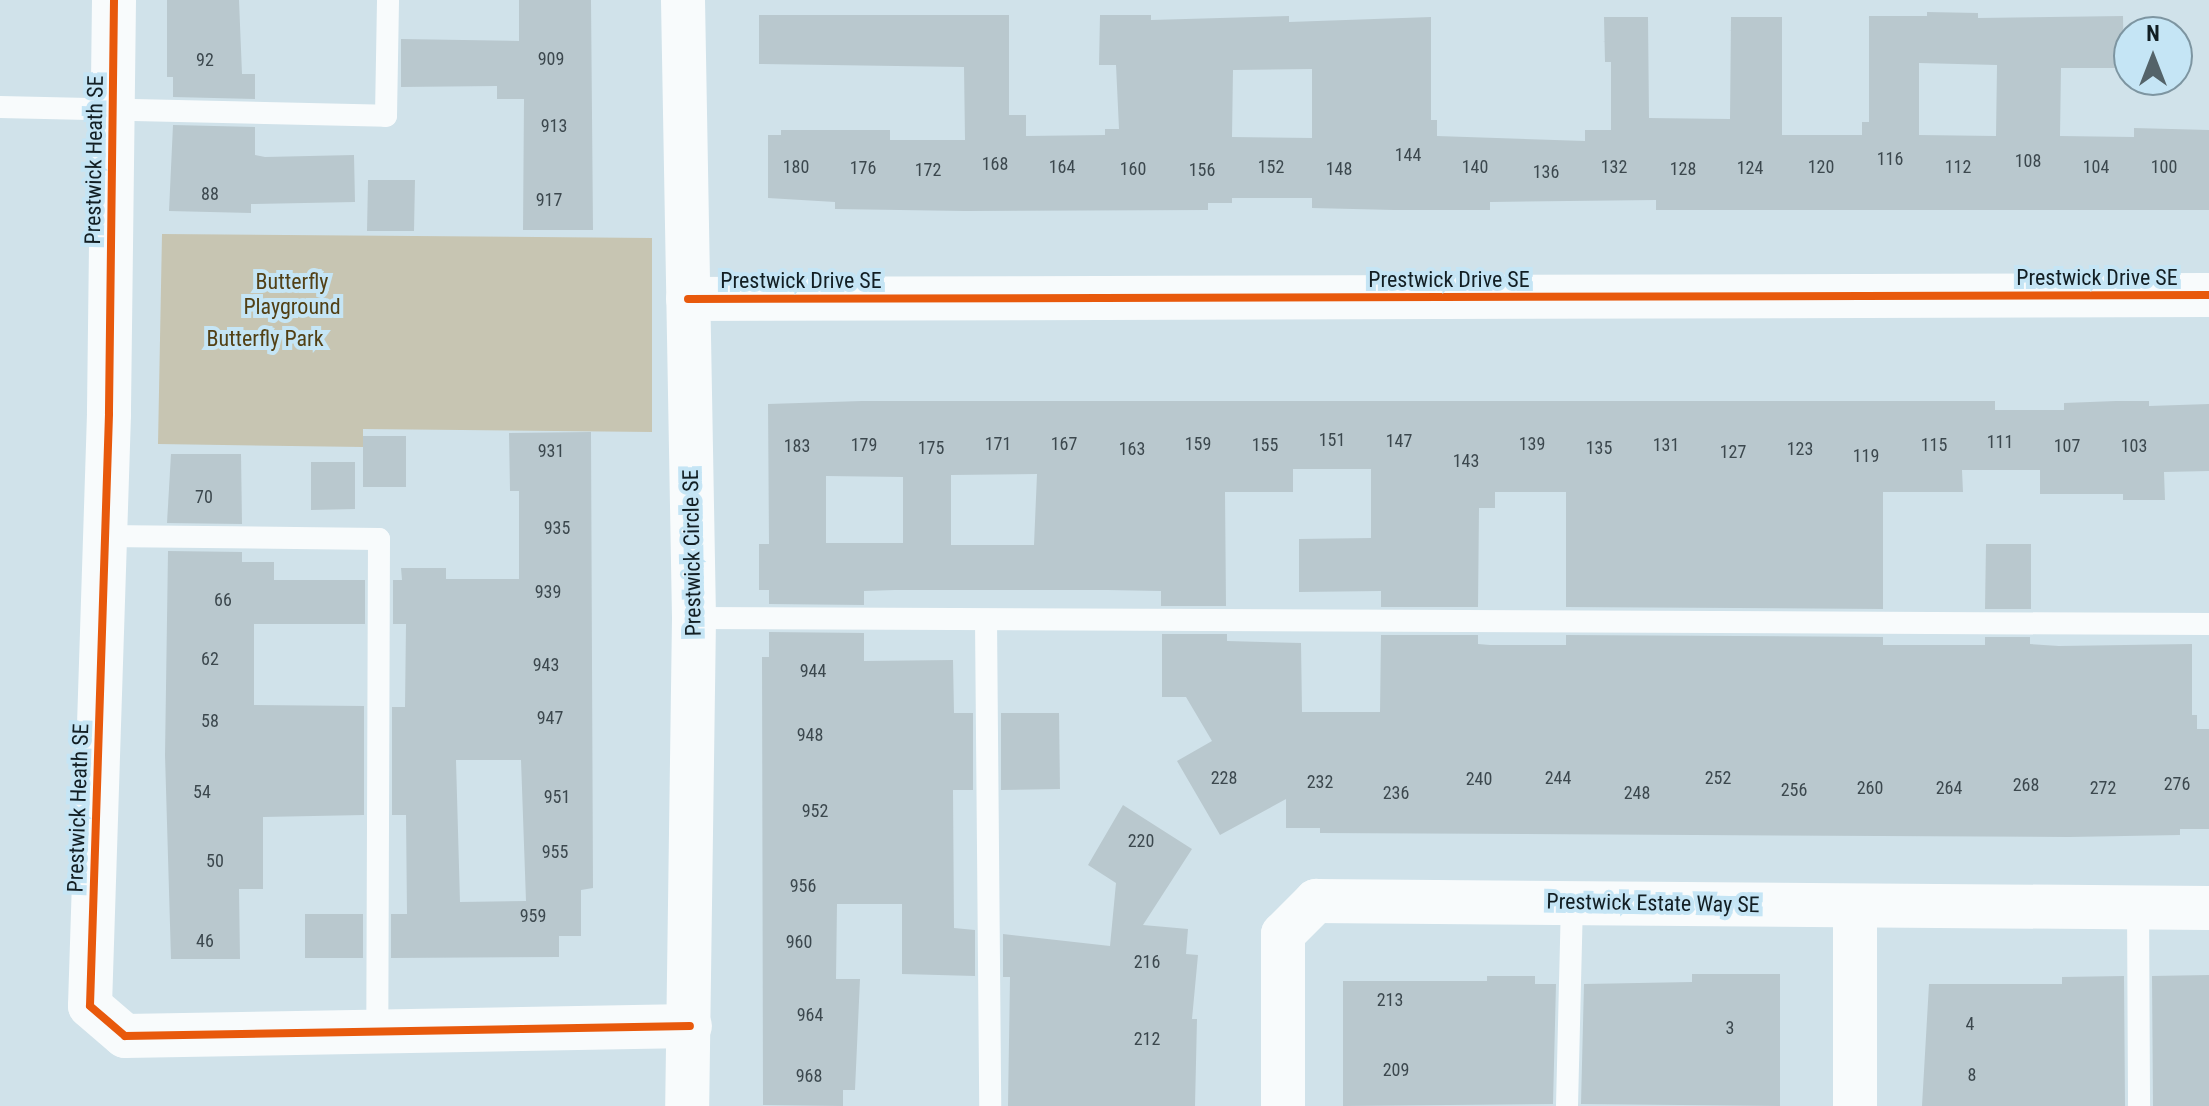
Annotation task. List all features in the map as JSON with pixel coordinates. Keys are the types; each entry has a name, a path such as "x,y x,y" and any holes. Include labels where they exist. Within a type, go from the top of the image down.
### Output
{"street":[{"name":"Prestwick Heath SE","path":"114,0 104,536 90,1006 125,1036 690,1026"},
{"name":"Prestwick Circle SE","path":"683,0 694,618 687,1106"},
{"name":"Prestwick Drive SE","path":"688,299 2209,295"},
{"name":"Prestwick Estate Way SE","path":"1283,1106 1283,934 1316,901 2209,908"},
{"path":"1855,906 1855,1106"}],"lane":[{"path":"0,107 114,107 386,116 388,0"},
{"path":"104,536 379,539 377,1030"},
{"path":"694,618 2209,624"},
{"path":"986,620 990,1106"},
{"path":"1567,1106 1572,901"},
{"path":"2138,906 2139,1106"}],"green space":[{"name":"Butterfly Park","path":"162,234 652,238 652,432 363,429 363,447 158,444"}],"building":[{"path":"167,0 239,0 242,74 255,74 255,99 173,97 173,77 167,77"},
{"path":"519,0 591,0 593,230 523,230 524,99 497,99 497,86 401,87 401,39 519,41"},
{"path":"1927,12 1978,13 1978,18 2113,16 2113,68 2061,68 2060,136 2134,137 2134,128 2209,130 2209,210 1656,210 1656,200 1490,202 1490,210 1394,210 1312,208 1312,198 1232,198 1232,203 1208,203 1208,210 965,211 835,209 835,202 768,198 768,135 781,135 781,130 890,130 890,140 965,140 964,67 759,64 759,15 1009,15 1009,115 1026,115 1026,136 1105,135 1105,129 1119,129 1116,65 1099,65 1100,15 1151,15 1151,20 1289,16 1289,22 1431,17 1431,120 1437,120 1437,136 1585,141 1585,130 1611,130 1611,62 1605,62 1604,17 1648,17 1649,118 1730,119 1731,17 1782,17 1782,135 1862,135 1862,122 1869,122 1869,16 1927,16","holes":["1919,63 1997,65 1996,136 1919,135","1312,69 1312,138 1232,137 1233,70"]},
{"path":"173,125 255,127 255,155 265,157 354,155 355,202 251,204 251,213 169,211"},
{"path":"368,180 415,180 414,231 367,231"},
{"path":"862,401 1995,401 1995,410 2064,410 2064,403 2149,401 2149,406 2209,404 2209,471 2164,472 2165,500 2123,500 2123,494 2040,494 2040,470 1962,470 1963,492 1883,492 1883,609 1566,607 1566,492 1495,492 1495,508 1479,508 1478,607 1381,607 1381,591 1299,592 1299,539 1371,538 1371,469 1293,469 1293,492 1225,492 1226,606 1161,606 1161,591 1107,590 864,591 864,605 769,604 769,590 759,590 759,544 769,544 768,404","holes":["1037,474 1034,545 951,545 951,475","826,476 903,477 903,543 826,543"]},
{"path":"591,432 593,888 581,890 581,936 559,936 559,957 391,958 391,914 407,914 406,815 392,815 392,707 405,707 406,624 393,624 393,580 402,580 401,568 446,568 446,579 519,579 519,491 510,491 509,433","holes":["456,760 521,760 526,901 460,902"]},
{"path":"363,436 406,436 406,487 363,487"},
{"path":"171,454 241,454 242,524 167,523"},
{"path":"311,462 355,462 355,509 311,510"},
{"path":"1986,544 2031,544 2031,609 1985,609"},
{"path":"168,551 242,552 242,562 274,562 274,580 365,580 365,624 254,624 254,705 364,706 364,815 263,817 263,889 239,889 240,959 171,959 165,755"},
{"path":"769,632 864,633 864,661 953,660 954,713 973,713 973,790 953,790 954,928 975,930 975,976 902,974 902,904 837,904 836,979 860,979 855,1090 843,1090 843,1106 763,1105 762,657 769,657"},
{"path":"1162,634 1227,634 1227,641 1301,643 1302,712 1380,712 1381,635 1478,635 1478,644 1490,645 1566,645 1566,635 1883,637 1883,645 1985,645 1985,637 2030,637 2030,644 2059,646 2192,644 2192,715 2197,715 2197,729 2209,729 2209,829 2180,829 2180,835 2069,837 1320,833 1320,828 1286,828 1286,799 1220,835 1177,761 1212,741 1186,697 1162,697"},
{"path":"1001,713 1059,713 1060,789 1001,790"},
{"path":"1123,805 1192,849 1143,925 1188,929 1186,954 1198,955 1192,1019 1197,1019 1195,1106 1008,1106 1010,977 1003,977 1003,934 1110,946 1116,883 1088,865"},
{"path":"305,914 363,914 363,958 305,958"},
{"path":"1692,974 1780,974 1780,1106 1581,1104 1584,984 1692,982"},
{"path":"2209,975 2209,1106 2153,1106 2152,976"},
{"path":"1487,976 1535,976 1535,984 1556,984 1553,1104 1343,1106 1343,981 1487,981"},
{"path":"2124,976 2125,1106 1922,1106 1929,984 2062,984 2062,977"}],"cycle path":[{"path":"114,0 109,414 90,1006 125,1036 690,1026"},
{"path":"688,299 2209,295"}],"park label":[{"name":"Butterfly Playground","path":"292,294"}]}
